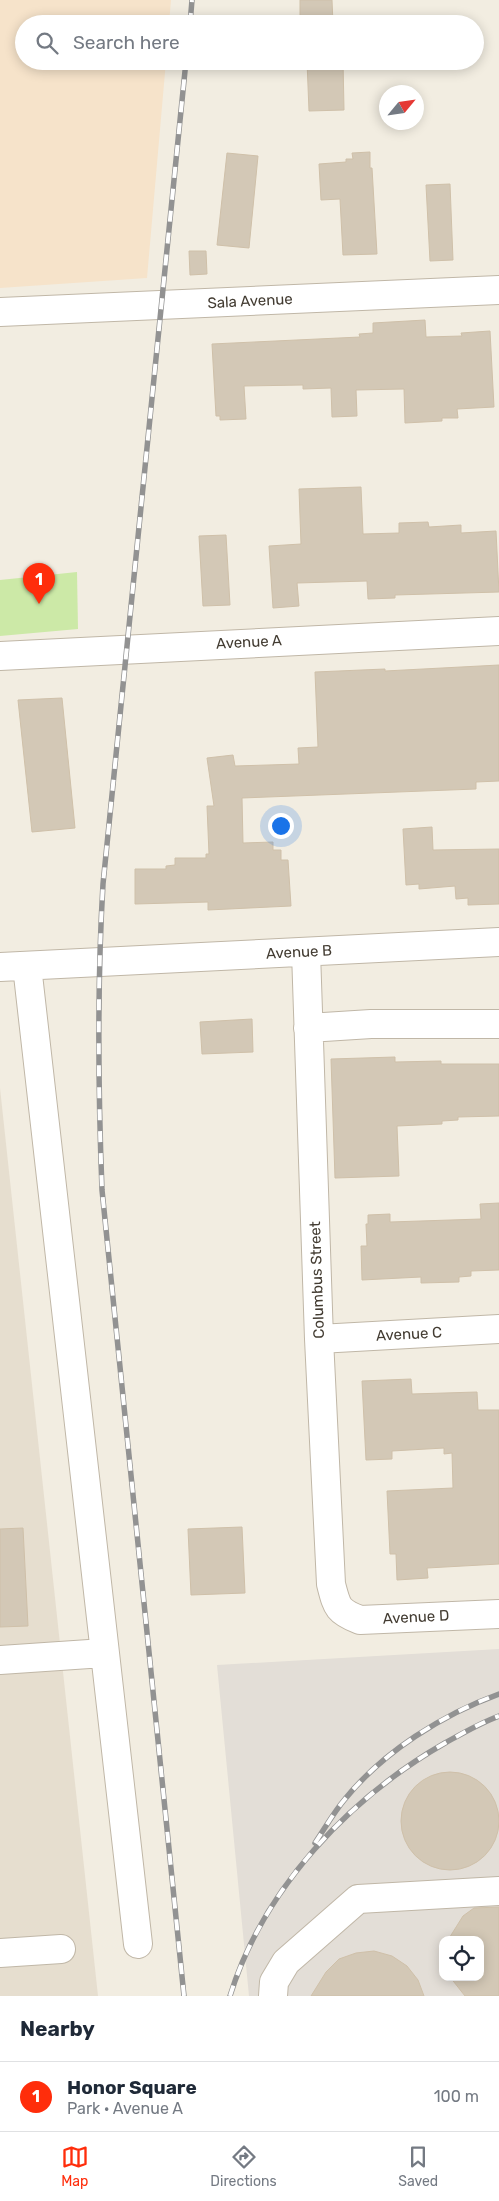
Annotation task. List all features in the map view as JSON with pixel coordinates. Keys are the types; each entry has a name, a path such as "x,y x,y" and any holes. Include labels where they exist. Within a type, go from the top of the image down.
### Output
{"street":[{"name":"Sala Avenue","path":"0,312 499,290"},
{"name":"Avenue A","path":"0,656 499,631"},
{"name":"Avenue B","path":"27,966 499,942"},
{"name":"Columbus Street","path":"306,952 319,1339 331,1584 337,1607"},
{"path":"0,967 27,966 138,1944"},
{"path":"308,1028 370,1024 499,1024"},
{"name":"Avenue C","path":"319,1339 499,1329"},
{"name":"Avenue D","path":"337,1607 345,1614 360,1620 499,1614"},
{"path":"0,1660 104,1653"},
{"path":"274,1996 274,1982 286,1962 358,1899 499,1891"},
{"path":"0,1953 61,1949"}],"shaded area":[{"path":"0,0 171,0 170,15 15,15 15,70 165,70 147,278 0,288"},
{"path":"0,1088 98,1996 0,1996"},
{"path":"499,1649 499,1996 249,1996 217,1665"}],"green space":[{"path":"77,572 78,629 0,636 0,580"}],"building":[{"path":"300,0 332,0 333,15 300,15"},
{"path":"307,70 343,70 344,110 309,111"},
{"path":"370,152 377,254 343,255 340,199 321,200 319,164 346,162 346,159 353,159 352,153"},
{"path":"227,153 258,156 249,248 217,245"},
{"path":"450,184 453,260 430,261 426,185"},
{"path":"189,251 206,251 207,274 190,275"},
{"path":"425,320 426,337 462,336 461,333 490,331 494,407 457,409 458,418 442,418 442,421 405,423 404,389 356,390 357,416 332,417 331,388 303,389 303,385 244,386 246,419 220,420 220,416 216,416 212,344 360,337 359,334 373,333 373,323"},
{"path":"361,487 363,534 399,533 399,523 428,522 429,527 461,525 461,533 496,531 499,592 395,595 395,598 368,599 367,581 297,583 299,606 273,608 269,546 301,544 299,489"},
{"path":"226,535 230,605 203,606 199,536"},
{"path":"499,665 499,781 476,782 476,789 242,798 243,843 273,842 273,850 281,850 281,860 288,860 291,906 208,910 208,902 135,904 135,869 166,869 166,866 175,865 175,858 206,858 206,854 209,854 207,806 214,806 207,758 233,755 235,766 299,764 298,748 318,747 315,672 385,669 385,671"},
{"path":"62,698 75,828 32,832 18,700"},
{"path":"432,827 433,850 499,849 499,904 468,905 468,898 456,899 455,886 419,889 419,884 406,885 403,829"},
{"path":"252,1019 253,1052 202,1054 200,1022"},
{"path":"395,1057 395,1062 441,1061 441,1064 499,1064 499,1116 458,1117 458,1120 442,1121 442,1124 397,1126 399,1176 335,1178 331,1059"},
{"path":"499,1203 499,1270 471,1271 471,1276 459,1277 459,1282 421,1283 421,1277 362,1280 361,1246 367,1246 366,1224 368,1224 368,1215 390,1214 390,1222 481,1219 480,1204"},
{"path":"411,1379 412,1394 477,1392 478,1410 499,1410 499,1564 427,1568 428,1578 397,1580 396,1554 390,1554 387,1491 453,1488 452,1453 444,1454 444,1448 392,1451 392,1459 366,1460 362,1381"},
{"path":"242,1527 245,1593 191,1595 188,1529"},
{"path":"23,1528 28,1626 0,1627 0,1529"},
{"path":"450,1772 469,1775 485,1786 496,1802 499,1821 496,1840 485,1856 469,1867 450,1870 431,1867 415,1856 404,1840 401,1821 404,1802 415,1786 431,1775"},
{"path":"499,1907 499,1996 465,1996 453,1981 484,1981 484,1936 450,1936 463,1916 474,1908"},
{"path":"374,1951 392,1956 407,1966 418,1980 424,1996 311,1996 326,1972 339,1959 356,1953"}],"railway":[{"path":"191,15 192,0"},
{"path":"184,1996 102,1190 99,1037 103,884 185,70"},
{"path":"315,1843 345,1799 360,1782 396,1750 415,1736 457,1712 499,1694"},
{"path":"230,1996 245,1957 264,1919 287,1883 343,1819 410,1765 445,1743 499,1716"}],"place":[{"name":"Honor Square","path":"39,604"}]}
